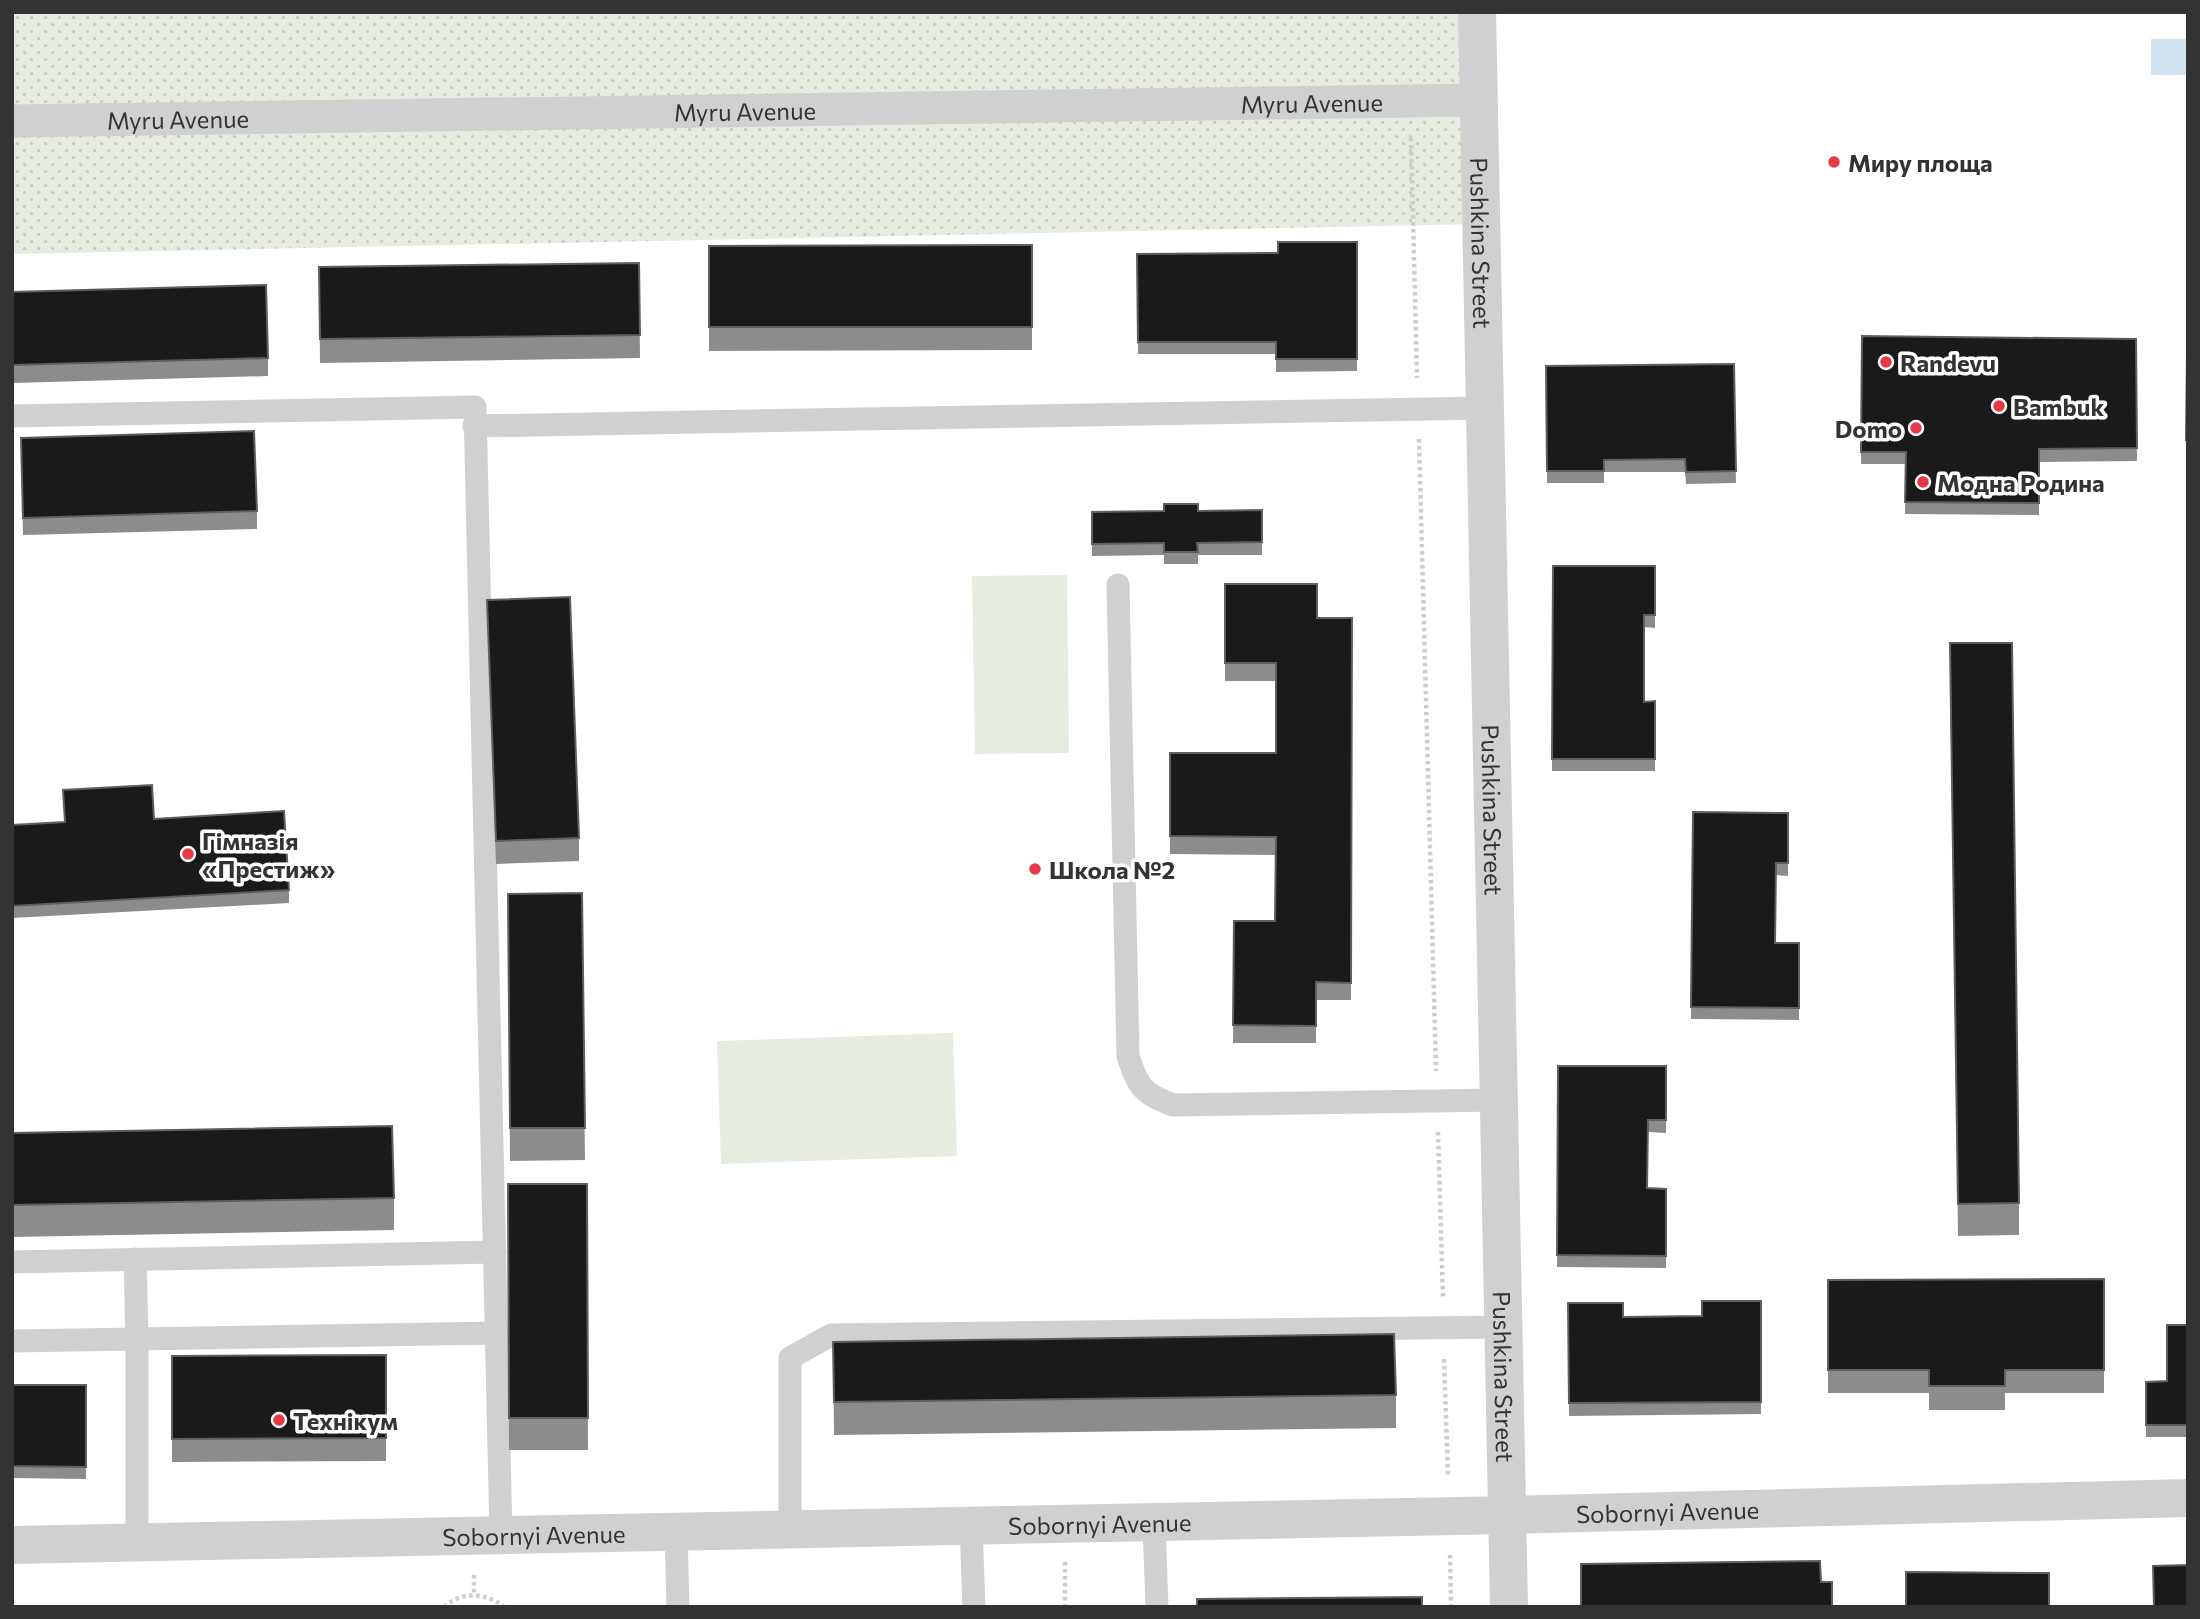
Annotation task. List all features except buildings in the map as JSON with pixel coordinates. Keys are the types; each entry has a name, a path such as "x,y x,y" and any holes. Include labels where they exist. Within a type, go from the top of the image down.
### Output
{"street":[{"name":"Pushkina Street","path":"1476,12 1509,1607"},
{"name":"Myru Avenue","path":"12,121 1478,100"},
{"name":"Sobornyi Avenue","path":"12,1545 1154,1523 2188,1498"}],"lane":[{"path":"12,416 475,407 501,1535"},
{"path":"474,426 1485,408"},
{"path":"1118,585 1128,1056 1135,1077 1150,1096 1174,1105 1499,1100"},
{"path":"12,1262 495,1252"},
{"path":"135,1259 137,1543"},
{"path":"790,1530 790,1359 831,1335 1504,1327"},
{"path":"12,1341 497,1333"},
{"path":"1154,1523 1157,1607"},
{"path":"971,1526 974,1607"},
{"path":"676,1532 678,1607"}],"path":[{"path":"1410,101 1417,380"},
{"path":"1419,436 1437,1078"},
{"path":"1438,1120 1443,1302"},
{"path":"1444,1357 1448,1483"},
{"path":"1450,1552 1451,1607"},
{"path":"1065,1559 1065,1607"},
{"path":"444,1607 460,1597 474,1595 489,1598 505,1607"}],"shaded area":[{"path":"12,12 1477,12 1482,224 12,254"},
{"path":"1067,575 1069,753 975,754 972,576"},
{"path":"953,1033 957,1156 721,1164 717,1041"}],"water":[{"path":"2151,39 2188,39 2188,75 2151,75"}],"place":[{"name":"Миру площа","path":"1834,162"},
{"name":"Randevu","path":"1886,362"},
{"name":"Bambuk","path":"1999,406"},
{"name":"Domo","path":"1916,428"},
{"name":"Модна Родина","path":"1923,482"},
{"name":"Гімназія «Престиж»","path":"188,854"},
{"name":"Школа №2","path":"1035,869"},
{"name":"Технікум","path":"279,1420"}]}
